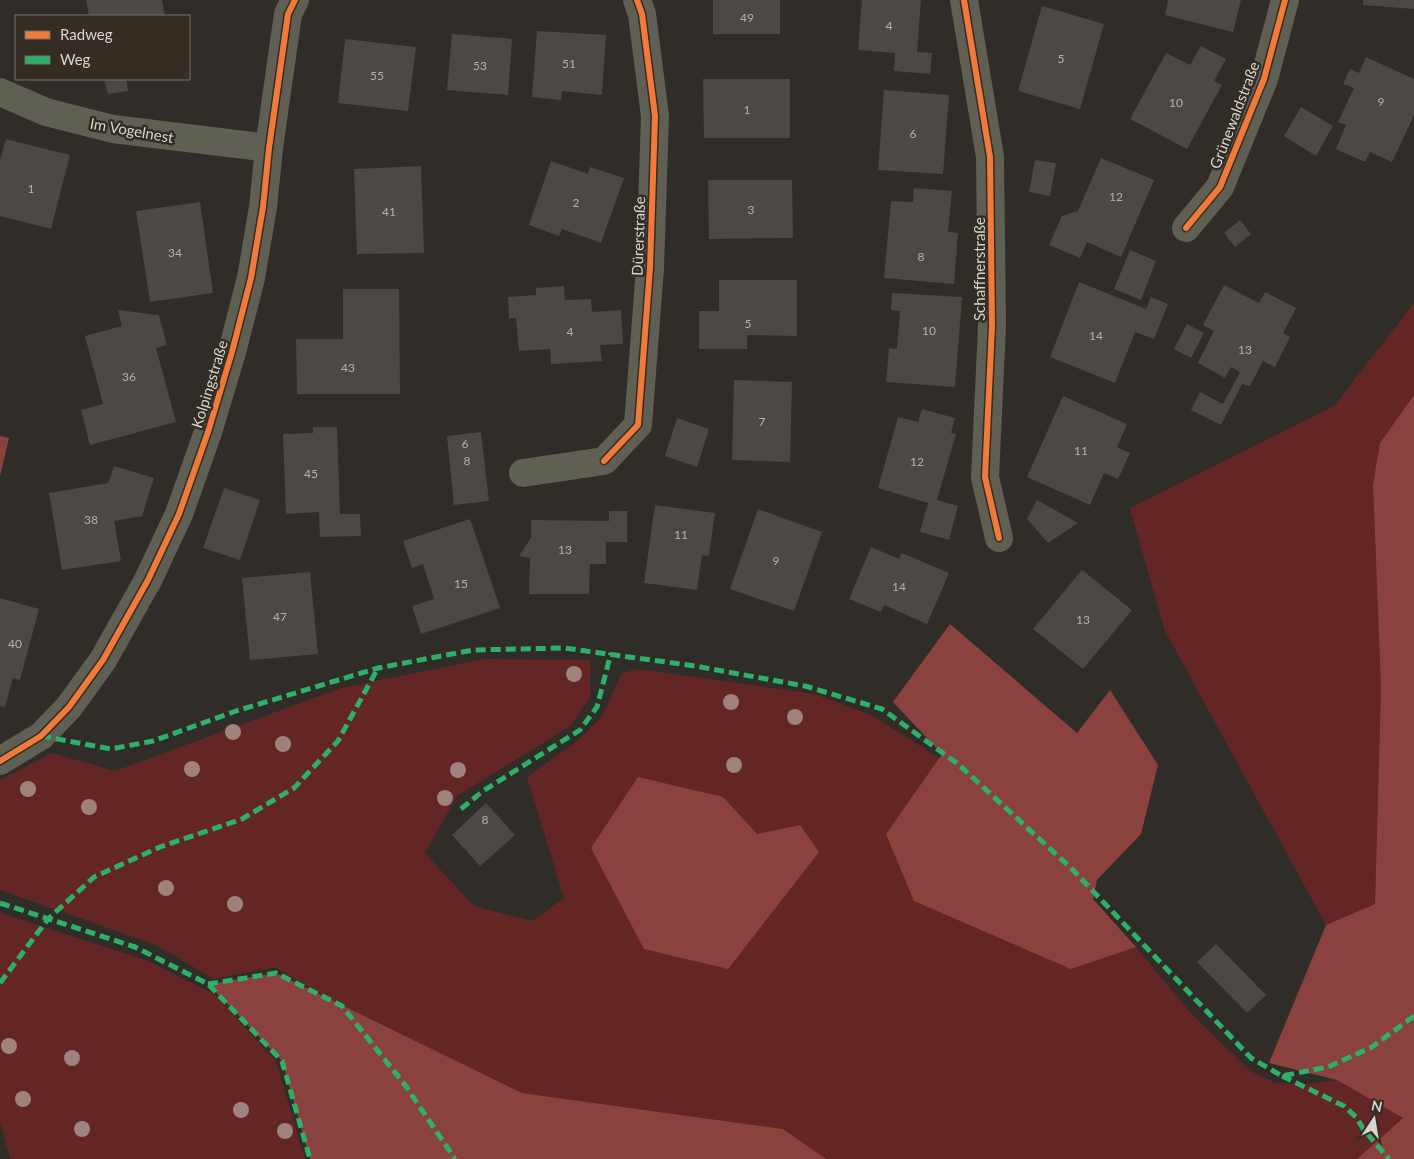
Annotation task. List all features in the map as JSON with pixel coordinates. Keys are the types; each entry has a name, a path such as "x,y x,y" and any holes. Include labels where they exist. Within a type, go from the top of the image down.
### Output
{"street":[{"name":"Kolpingstraße","path":"0,761 41,736 69,707 103,660 148,580 179,514 232,352 251,278 263,207 269,148 288,14 295,0"},
{"name":"Dürerstraße","path":"523,474 604,462 638,425 650,268 655,116 642,14 636,0"},
{"name":"Schaffnerstraße","path":"964,0 990,158 992,326 985,477 999,538"},
{"name":"Grünewaldstraße","path":"1186,228 1220,187 1264,79 1285,0"},
{"name":"Im Vogelnest","path":"0,92 46,112 113,129 269,148"}],"shaded area":[{"path":"1414,303 1414,395 1381,443 1373,485 1381,687 1375,904 1326,925 1165,631 1130,508 1334,406"},
{"path":"1414,395 1414,1159 1357,1159 1403,1118 1337,1080 1269,1063 1326,925 1375,904 1381,687 1373,485 1380,443"},
{"path":"0,436 9,438 0,476"},
{"path":"950,624 1077,733 1110,690 1158,765 1141,834 1097,880 1093,899 1136,947 1071,969 914,901 886,834 942,754 893,702"},
{"path":"484,659 590,660 590,698 569,727 457,796 425,853 474,906 532,921 564,898 527,777 576,742 601,718 622,673 638,669 815,694 873,716 939,758 886,834 1071,969 1136,947 1190,1012 1250,1071 1276,1083 1307,1084 1337,1080 1403,1118 1357,1159 826,1159 783,1129 522,1093 342,1006 275,967 214,979 156,945 0,890 0,780 52,753 115,771 341,688"},
{"path":"638,777 723,797 757,834 800,825 819,852 728,969 644,949 591,848"},
{"path":"0,913 146,960 214,994 276,1061 305,1159 10,1159 0,1122"},
{"path":"276,973 522,1093 783,1129 826,1159 310,1159 282,1061 208,984"}],"building":[{"path":"86,0 162,0 165,15 89,15"},
{"path":"713,0 780,0 780,34 713,34"},
{"path":"862,0 921,0 917,52 932,53 930,74 894,71 895,53 858,50"},
{"path":"1168,0 1241,0 1233,32 1165,15"},
{"path":"1363,0 1414,0 1414,9 1363,5"},
{"path":"1042,6 1104,24 1080,109 1018,91"},
{"path":"537,31 606,35 602,95 562,91 561,100 532,97"},
{"path":"452,34 512,39 508,95 447,90"},
{"path":"345,39 416,47 408,111 338,103"},
{"path":"1201,46 1226,59 1214,81 1222,85 1187,149 1130,119 1166,53 1190,65"},
{"path":"1366,57 1414,79 1414,115 1392,162 1370,152 1365,162 1336,149 1346,125 1338,122 1354,88 1343,84 1350,69 1359,73"},
{"path":"703,79 790,79 790,138 704,138"},
{"path":"104,80 126,80 128,91 108,94"},
{"path":"884,90 949,95 943,174 878,170"},
{"path":"1301,107 1333,126 1316,156 1284,136"},
{"path":"6,139 70,155 51,229 0,216 0,160"},
{"path":"1101,158 1154,180 1121,257 1087,242 1080,258 1049,245 1062,216 1078,211"},
{"path":"1035,160 1056,163 1050,196 1029,192"},
{"path":"551,161 588,174 590,167 624,178 601,243 562,229 559,236 529,225"},
{"path":"421,166 424,253 357,254 354,169"},
{"path":"708,180 792,180 793,238 709,239"},
{"path":"914,188 952,191 948,232 958,233 954,284 884,278 891,201 913,202"},
{"path":"200,202 213,293 150,302 136,211"},
{"path":"1240,220 1251,234 1235,247 1224,233"},
{"path":"1130,250 1156,261 1141,300 1114,289"},
{"path":"719,280 797,280 797,336 747,335 747,349 699,349 699,311 719,311"},
{"path":"1079,282 1146,309 1151,297 1168,304 1154,339 1135,332 1115,383 1050,357"},
{"path":"1224,285 1259,303 1265,292 1296,308 1283,333 1290,337 1275,367 1263,361 1250,386 1242,384 1221,425 1191,410 1200,392 1223,404 1240,372 1231,367 1225,378 1198,363 1214,331 1203,325"},
{"path":"564,286 565,300 591,299 592,312 621,310 623,344 600,345 602,361 551,364 550,349 519,351 516,318 509,318 508,297 536,295 536,288"},
{"path":"343,289 399,289 400,394 297,394 296,339 343,339"},
{"path":"892,293 962,297 955,387 886,382 889,348 897,349 900,311 891,310"},
{"path":"118,310 159,315 167,345 156,348 176,422 90,445 81,410 103,404 85,336 122,326"},
{"path":"1187,324 1204,333 1191,358 1174,349"},
{"path":"734,380 792,382 790,462 732,460"},
{"path":"1063,396 1127,424 1117,447 1130,453 1118,479 1104,473 1090,505 1027,477"},
{"path":"922,409 955,418 951,433 956,434 937,500 958,506 949,540 920,532 928,503 878,488 898,417 918,422"},
{"path":"677,418 709,429 697,467 665,456"},
{"path":"313,427 337,427 340,514 360,514 361,536 320,537 319,512 286,514 283,434 313,433"},
{"path":"481,432 489,501 454,505 447,436"},
{"path":"114,466 154,478 142,516 114,521 121,561 62,570 49,493 108,483"},
{"path":"224,488 260,500 240,560 203,548"},
{"path":"1037,500 1078,523 1048,543 1027,519"},
{"path":"655,505 715,513 709,556 702,555 697,590 644,583"},
{"path":"758,509 822,532 794,611 730,589"},
{"path":"609,511 627,511 627,542 606,542 606,564 590,564 589,594 529,594 530,558 519,556 531,538 531,520 609,521"},
{"path":"470,519 500,608 421,634 412,606 434,599 423,564 412,568 403,541"},
{"path":"871,547 899,559 902,553 949,573 927,624 884,605 881,612 849,599"},
{"path":"1082,570 1132,610 1083,669 1033,629"},
{"path":"310,572 318,654 250,660 242,578"},
{"path":"0,598 39,609 20,680 13,678 5,707 0,706"},
{"path":"486,803 515,835 480,866 452,835"},
{"path":"1216,944 1266,995 1247,1013 1197,962"}],"marked path":[{"path":"41,736 111,749 153,741 236,711 378,668 473,650 564,648 695,666 805,686 882,709 958,764 1072,869 1251,1058 1282,1076 1328,1067 1372,1047 1414,1016"},
{"path":"461,809 483,791 580,730 597,707 611,653"},
{"path":"0,983 48,919 94,877 160,847 242,819 294,788 338,741 378,668"},
{"path":"0,903 135,947 208,984 282,1061 310,1159"},
{"path":"208,984 276,973 342,1006 405,1085 455,1159"},
{"path":"1282,1076 1344,1106 1356,1117 1364,1130 1389,1159"}],"cycle path":[{"path":"0,761 41,736 69,707 103,660 148,580 179,514 208,432 232,352 251,278 263,207 269,148 288,14 295,0"},
{"path":"604,461 638,425 650,268 655,116 642,14 637,0"},
{"path":"964,0 990,157 992,326 985,477 999,538"},
{"path":"1186,228 1220,187 1264,79 1285,0"}]}
